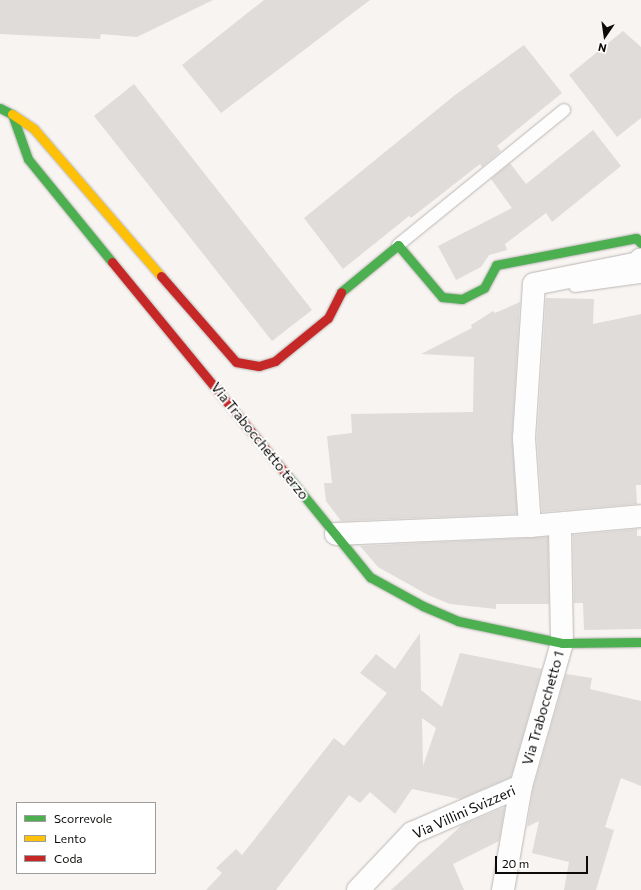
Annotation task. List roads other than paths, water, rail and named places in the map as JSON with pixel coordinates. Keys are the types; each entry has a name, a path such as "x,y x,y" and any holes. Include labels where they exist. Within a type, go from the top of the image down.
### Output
{"street":[{"path":"0,108 12,114 34,129 236,362 259,366 275,361 328,318 339,294 398,245 442,297 462,299 484,288 496,265 636,238 641,242"},
{"name":"Via Trabocchetto terzo","path":"12,114 28,159 370,577 422,606 458,621 562,643 641,642"},
{"path":"530,526 524,438 534,284 559,277 639,263 641,259"},
{"path":"336,534 530,526 641,516"},
{"name":"Via Trabocchetto 1","path":"503,890 521,786 562,643 560,524"},
{"name":"Via Villini Svizzeri","path":"358,890 412,833 521,786"}],"lane":[{"path":"398,245 564,110"},
{"path":"559,277 562,288 641,276"}]}
